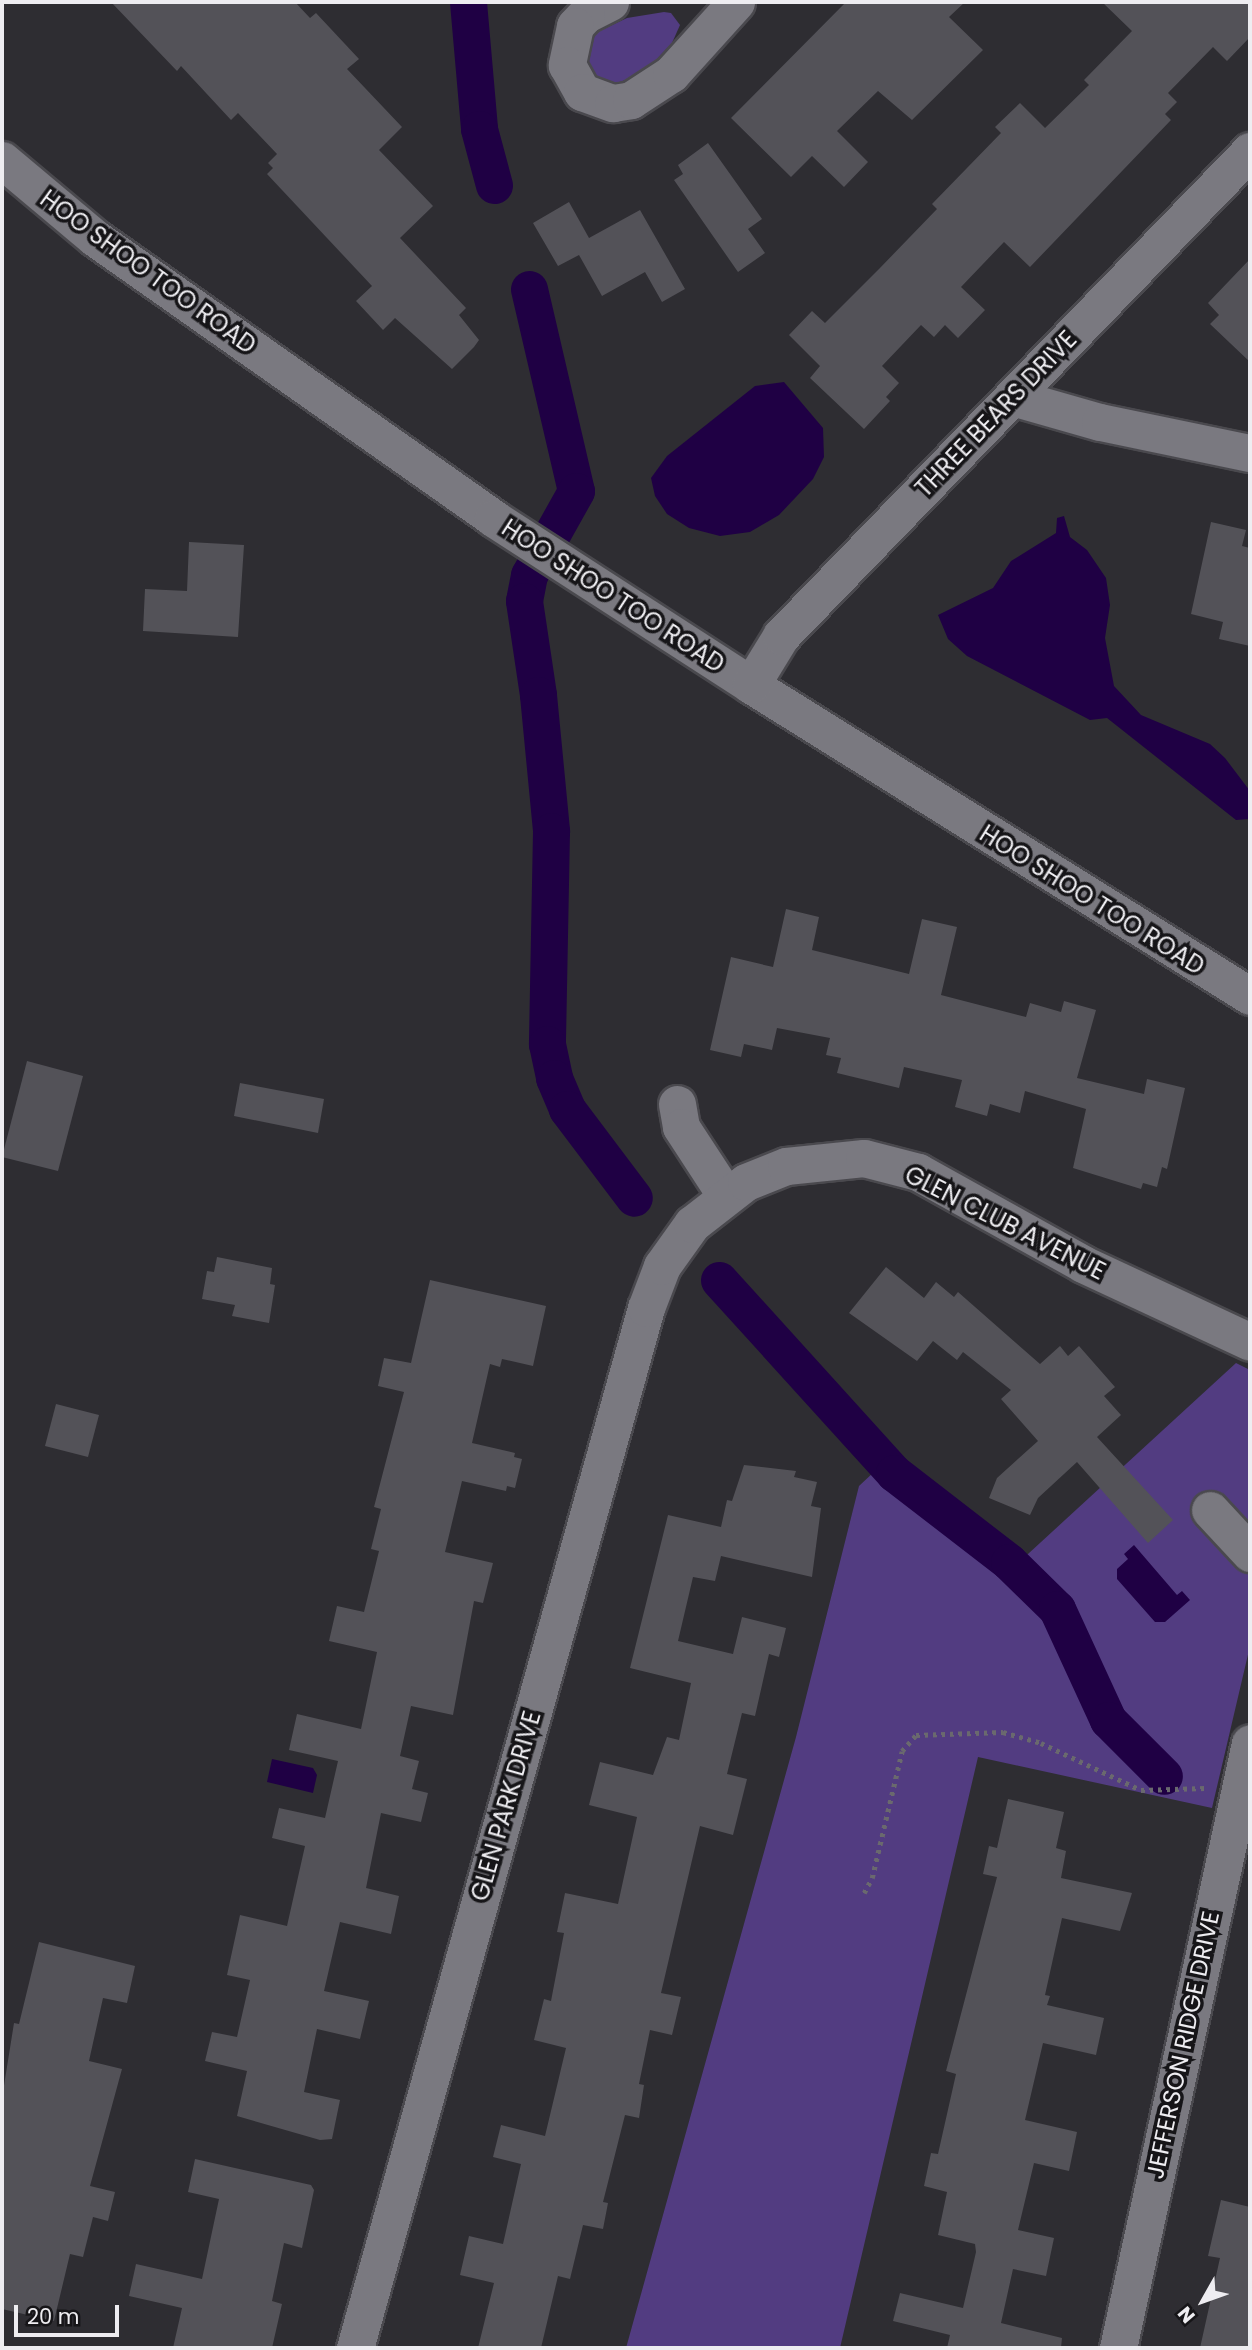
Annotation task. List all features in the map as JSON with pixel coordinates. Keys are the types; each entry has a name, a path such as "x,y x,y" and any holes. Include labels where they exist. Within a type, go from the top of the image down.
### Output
{"street":[{"path":"610,2 586,14 575,26 567,65 582,92 613,103 631,100 671,74 736,2"},
{"name":"THREE BEARS DRIVE","path":"751,685 776,642 1250,151"},
{"name":"HOO SHOO TOO ROAD","path":"2,160 95,239 160,286 561,563 751,685 1250,996"},
{"path":"1012,397 1100,422 1250,453"},
{"path":"677,1104 681,1127 726,1196"},
{"name":"GLEN CLUB AVENUE","path":"662,1266 692,1224 726,1196 786,1166 818,1160 864,1158 918,1172 1083,1264 1250,1342"},
{"name":"GLEN PARK DRIVE","path":"355,2348 610,1434 662,1266"},
{"path":"1210,1510 1250,1553"},
{"name":"JEFFERSON RIDGE DRIVE","path":"1118,2348 1250,1742"}],"path":[{"path":"864,1893 874,1869 902,1751 916,1735 1003,1732 1041,1744 1141,1790 1207,1788"}],"shaded area":[{"path":"671,13 680,25 672,43 656,60 634,77 617,83 596,77 586,59 587,45 595,33 627,18"},
{"path":"784,382 823,428 824,457 813,479 779,515 750,532 720,536 689,528 667,514 655,496 651,478 667,456 755,386"},
{"path":"1064,516 1070,537 1087,550 1106,578 1110,605 1105,638 1114,686 1141,715 1210,744 1225,758 1250,791 1250,819 1236,820 1107,718 1090,720 967,656 948,639 938,615 993,588 1011,561 1056,533 1057,518"},
{"path":"1236,1363 1250,1370 1250,1646 1212,1808 978,1757 840,2348 626,2348 796,1737 859,1486 875,1471 1004,1576"},
{"path":"1134,1545 1177,1595 1182,1591 1190,1600 1165,1622 1155,1622 1117,1579 1117,1569 1128,1559 1124,1554"},
{"path":"272,1759 313,1768 317,1775 313,1793 267,1782"}],"building":[{"path":"111,2 295,2 310,18 316,13 359,59 347,69 402,127 379,150 433,206 400,238 466,308 459,315 479,340 452,369 395,318 383,330 356,301 372,286 267,174 273,168 268,163 277,154 238,113 231,120 181,66 177,71"},
{"path":"846,2 965,2 949,17 983,50 912,120 878,91 837,131 868,162 844,187 812,156 791,177 731,118"},
{"path":"1102,2 1250,2 1250,37 1227,61 1213,47 1168,93 1177,102 1165,114 1171,120 1030,267 1004,242 961,287 985,310 958,338 945,325 934,337 921,325 882,366 899,383 886,397 890,401 864,429 810,378 820,366 789,335 812,311 825,323 879,269 937,209 932,204 1001,133 995,127 1020,103 1045,128 1089,85 1084,80 1132,31"},
{"path":"708,143 762,219 748,229 765,253 738,272 674,180 683,174 678,165"},
{"path":"569,202 589,238 640,210 685,289 662,302 645,272 602,296 579,255 558,266 533,223"},
{"path":"1250,259 1250,362 1210,324 1219,315 1208,303"},
{"path":"1211,522 1246,530 1242,546 1250,548 1250,646 1219,639 1223,622 1191,614"},
{"path":"189,542 244,545 238,637 143,631 145,589 187,591"},
{"path":"786,909 819,917 812,950 909,974 922,919 957,927 941,995 1026,1017 1030,1003 1061,1012 1064,1001 1096,1010 1077,1078 1144,1094 1147,1079 1185,1088 1167,1169 1162,1167 1157,1187 1143,1183 1141,1189 1073,1168 1086,1109 1025,1091 1020,1113 990,1104 987,1116 955,1107 962,1080 904,1067 899,1088 837,1073 841,1058 826,1055 830,1038 777,1028 772,1050 744,1044 741,1057 710,1050 731,957 773,967"},
{"path":"27,1061 83,1076 58,1171 2,1157"},
{"path":"240,1083 324,1099 318,1133 234,1116"},
{"path":"217,1257 272,1268 270,1284 275,1285 269,1323 232,1316 235,1305 202,1299 207,1271 214,1272"},
{"path":"886,1267 924,1298 936,1282 954,1297 958,1292 1040,1364 1060,1346 1068,1356 1079,1346 1115,1387 1104,1396 1121,1415 1097,1437 1173,1520 1148,1543 1077,1462 1038,1498 1030,1515 989,1498 997,1478 1038,1441 1001,1399 1011,1390 963,1352 957,1360 933,1341 917,1361 849,1313"},
{"path":"430,1280 546,1306 533,1366 502,1359 500,1367 490,1364 472,1443 515,1453 514,1457 522,1459 515,1488 507,1486 506,1491 462,1481 445,1552 493,1563 483,1603 474,1601 453,1715 411,1706 400,1756 419,1761 412,1789 428,1793 421,1822 381,1813 366,1888 399,1896 391,1934 340,1922 324,1991 369,2001 360,2039 317,2029 304,2092 340,2100 332,2139 320,2140 237,2116 247,2071 205,2061 212,2032 237,2037 250,1980 227,1975 240,1915 287,1926 305,1846 272,1838 279,1808 325,1818 338,1761 289,1750 297,1714 361,1729 377,1652 329,1641 337,1606 364,1612 379,1551 371,1549 381,1509 374,1507 404,1392 378,1386 384,1358 411,1363"},
{"path":"56,1404 99,1415 88,1457 45,1446"},
{"path":"744,1465 796,1471 794,1477 817,1482 811,1506 821,1508 812,1577 721,1556 715,1581 693,1577 678,1641 733,1654 742,1617 786,1628 779,1657 769,1654 755,1716 742,1713 727,1774 747,1779 733,1835 700,1826 661,1993 681,1997 672,2035 650,2030 639,2084 644,2085 639,2118 625,2115 603,2202 608,2203 603,2229 583,2225 570,2279 558,2276 541,2348 478,2348 494,2283 460,2275 469,2236 503,2244 521,2164 493,2157 501,2125 545,2136 566,2048 534,2040 544,1999 551,2001 564,1933 557,1932 565,1893 618,1904 637,1817 589,1805 600,1762 653,1775 667,1737 679,1740 691,1683 630,1668 668,1515 721,1527 727,1500 732,1501"},
{"path":"1008,1799 1064,1812 1056,1848 1066,1851 1061,1878 1132,1893 1120,1931 1062,1918 1045,1995 1050,1996 1047,2005 1104,2018 1096,2055 1043,2043 1025,2120 1077,2132 1069,2171 1034,2163 1018,2230 1054,2238 1046,2276 1013,2269 1001,2323 1062,2338 1061,2348 947,2348 950,2335 893,2321 900,2293 963,2308 976,2252 975,2244 938,2235 947,2192 924,2186 931,2153 938,2154 956,2074 946,2071 997,1877 983,1874 989,1846 997,1848"},
{"path":"39,1942 135,1966 127,2003 103,1998 89,2061 122,2069 90,2186 115,2192 108,2221 93,2217 83,2257 70,2254 54,2321 2,2309 2,2098 14,2023 19,2024"},
{"path":"195,2159 311,2185 314,2190 302,2248 284,2243 272,2301 282,2304 272,2348 173,2348 182,2308 129,2296 136,2264 202,2279 219,2199 188,2192"},
{"path":"1221,2200 1250,2207 1250,2348 1200,2348 1220,2258 1208,2256"}],"waterway":[{"path":"468,2 479,129 494,185"},
{"path":"529,289 576,491 529,575 524,601 538,695 551,831 547,1044 554,1078 567,1109 634,1198"},
{"path":"719,1280 894,1473 1009,1562 1057,1609 1108,1720 1164,1776"}]}
